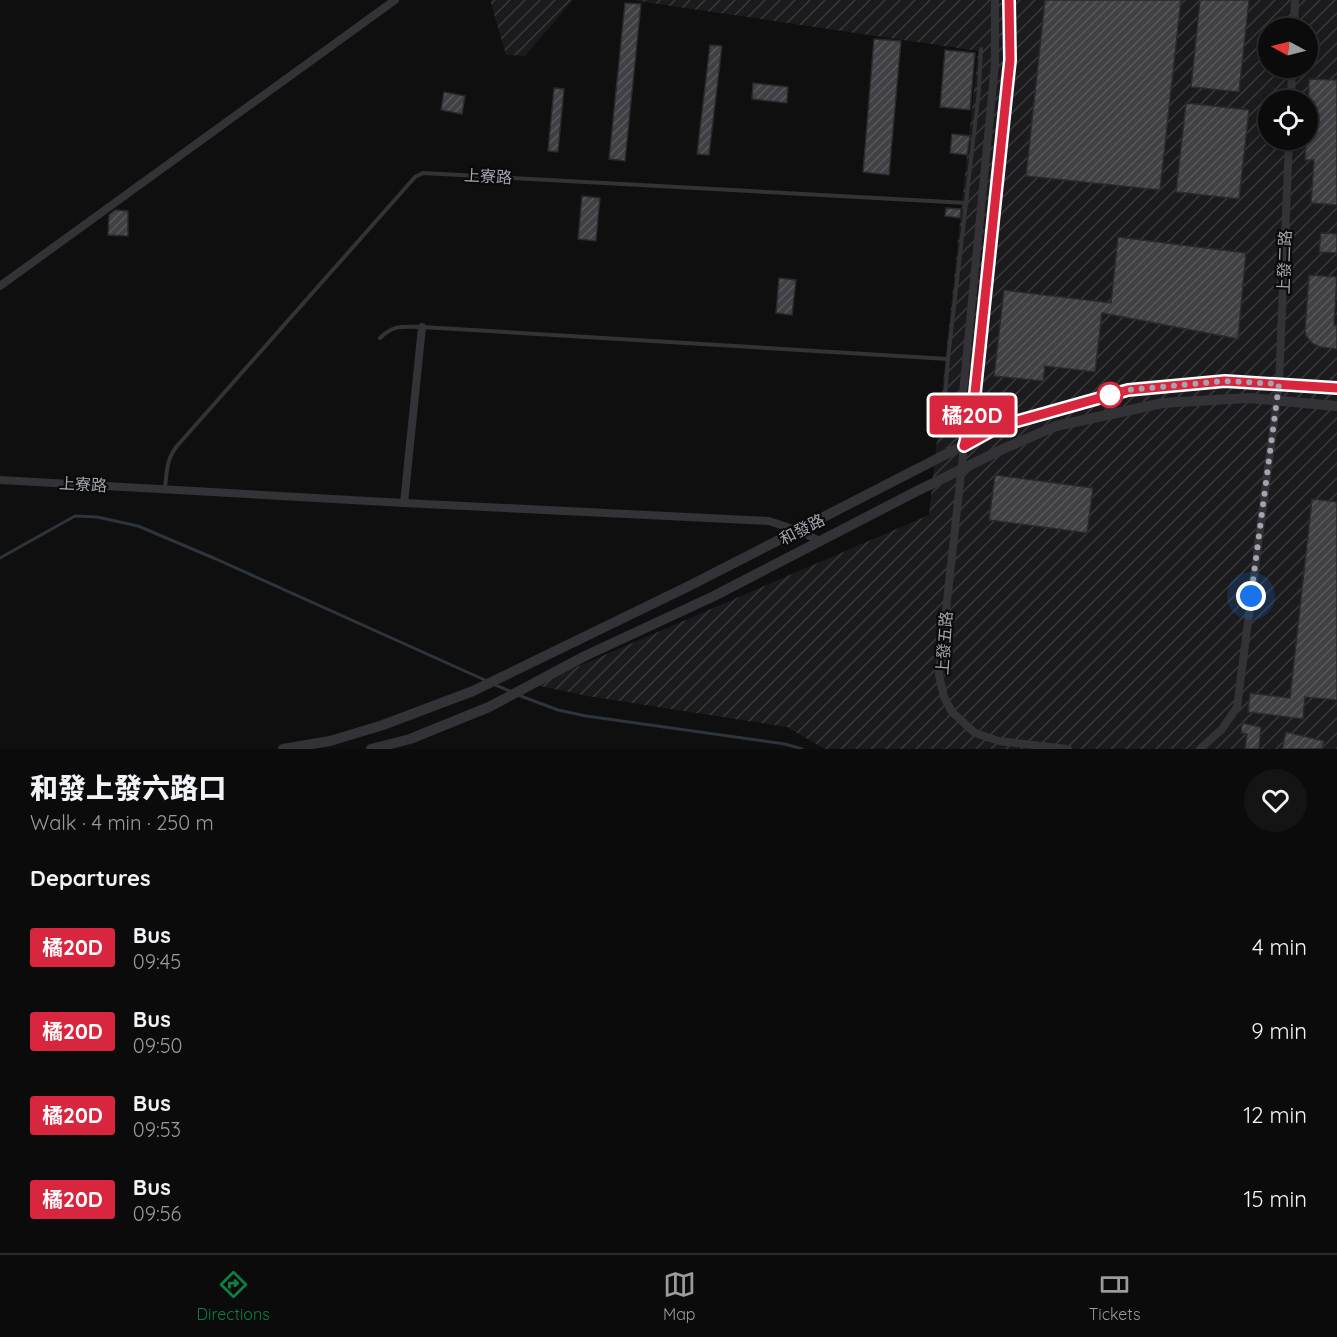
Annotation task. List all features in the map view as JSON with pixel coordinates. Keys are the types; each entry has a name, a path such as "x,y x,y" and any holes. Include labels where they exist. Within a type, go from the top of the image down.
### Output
{"street":[{"path":"0,286 395,0"},
{"path":"964,446 962,403 995,64 995,0"},
{"path":"964,446 973,412 1010,60 1009,0"},
{"path":"1294,18 1295,0"},
{"name":"上發二路","path":"1279,384 1289,150"},
{"path":"404,503 422,327"},
{"name":"和發路","path":"283,749 331,745 473,691 799,531 1000,426 1128,390 1225,381 1337,388"},
{"path":"1200,749 1222,729 1237,707 1279,384"},
{"name":"和發路","path":"371,749 410,739 489,707 585,656 714,596 961,469 1056,426 1163,403 1249,398 1337,406"},
{"name":"上發五路","path":"964,446 939,675 944,697 952,712 975,733 999,741 1068,749"},
{"name":"上寮路","path":"0,480 769,521 820,541"}],"lane":[{"path":"942,436 948,359 980,90 981,49"},
{"name":"上寮路","path":"165,489 167,465 177,446 416,177 423,173 967,203"},
{"path":"380,338 387,331 398,327 422,327 948,359"}],"shaded area":[{"path":"490,0 573,0 525,56 506,55"},
{"path":"631,0 1337,0 1337,749 825,749 787,727 587,696 535,685 929,515 978,51"}],"building":[{"path":"1045,0 1181,0 1160,190 1026,176"},
{"path":"1200,0 1249,0 1239,92 1191,87"},
{"path":"625,3 641,4 625,161 609,159"},
{"path":"874,39 901,41 889,175 863,172"},
{"path":"710,45 722,46 709,155 697,154"},
{"path":"945,50 975,53 970,110 940,107"},
{"path":"1309,79 1337,80 1337,205 1311,203 1314,160 1305,160 1306,150 1318,150 1318,90 1309,90"},
{"path":"753,83 788,87 787,103 752,99"},
{"path":"554,88 564,89 558,152 548,151"},
{"path":"444,92 465,96 462,114 441,110"},
{"path":"1186,103 1249,110 1239,199 1176,192"},
{"path":"952,134 970,136 967,155 950,153"},
{"path":"582,196 600,198 596,241 578,239"},
{"path":"946,208 961,209 960,218 945,216"},
{"path":"115,210 128,211 128,236 108,235 109,215"},
{"path":"1321,233 1337,234 1337,253 1319,252"},
{"path":"1118,237 1246,253 1238,339 1102,313 1095,372 1045,366 1043,381 994,376 1004,290 1111,303"},
{"path":"1309,275 1337,277 1334,325 1337,325 1337,349 1320,347 1313,344 1306,336"},
{"path":"779,278 796,280 792,315 776,313"},
{"path":"995,475 1093,488 1087,533 989,520"},
{"path":"1312,499 1337,502 1337,700 1305,697 1303,719 1248,712 1250,693 1290,698"},
{"path":"1242,723 1261,727 1259,749 1245,749 1247,734 1241,733"},
{"path":"1286,732 1324,741 1322,749 1282,749"}],"waterway":[{"path":"0,558 75,516 97,517 138,526 487,681"},
{"path":"493,684 512,692"},
{"path":"518,695 558,710 586,716 785,744 802,749"}],"bus line":[{"name":"橘20D","path":"1009,0 1010,60 973,412 964,446 1000,426 1128,390 1225,381 1337,388"}],"route":[{"path":"1110,395 1128,390 1225,381 1279,384 1251,596"}]}
